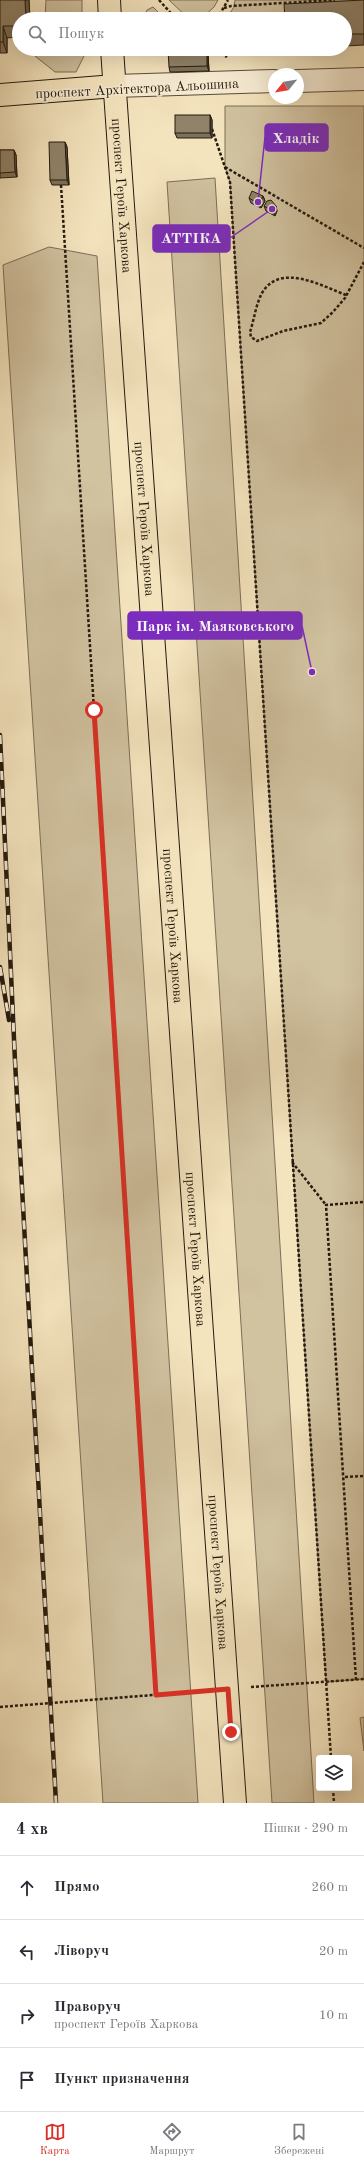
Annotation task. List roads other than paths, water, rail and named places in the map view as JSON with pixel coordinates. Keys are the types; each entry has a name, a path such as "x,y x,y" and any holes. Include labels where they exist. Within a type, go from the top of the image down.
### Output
{"main road":[{"path":"109,0 110,12"},
{"name":"проспект Героїв Харкова","path":"113,56 235,1803"},
{"name":"проспект Архітектора Альошина","path":"0,95 115,86"}],"street":[{"path":"304,81 364,79"},
{"name":"проспект Архітектора Альошина","path":"115,86 268,81"}],"railway":[{"path":"0,735 15,1061 56,1803"},
{"path":"0,967 9,1020"}],"place":[{"name":"Хладік","path":"258,202"},
{"name":"АТТІКА","path":"272,209"},
{"name":"Парк ім. Маяковського","path":"312,672"}]}
